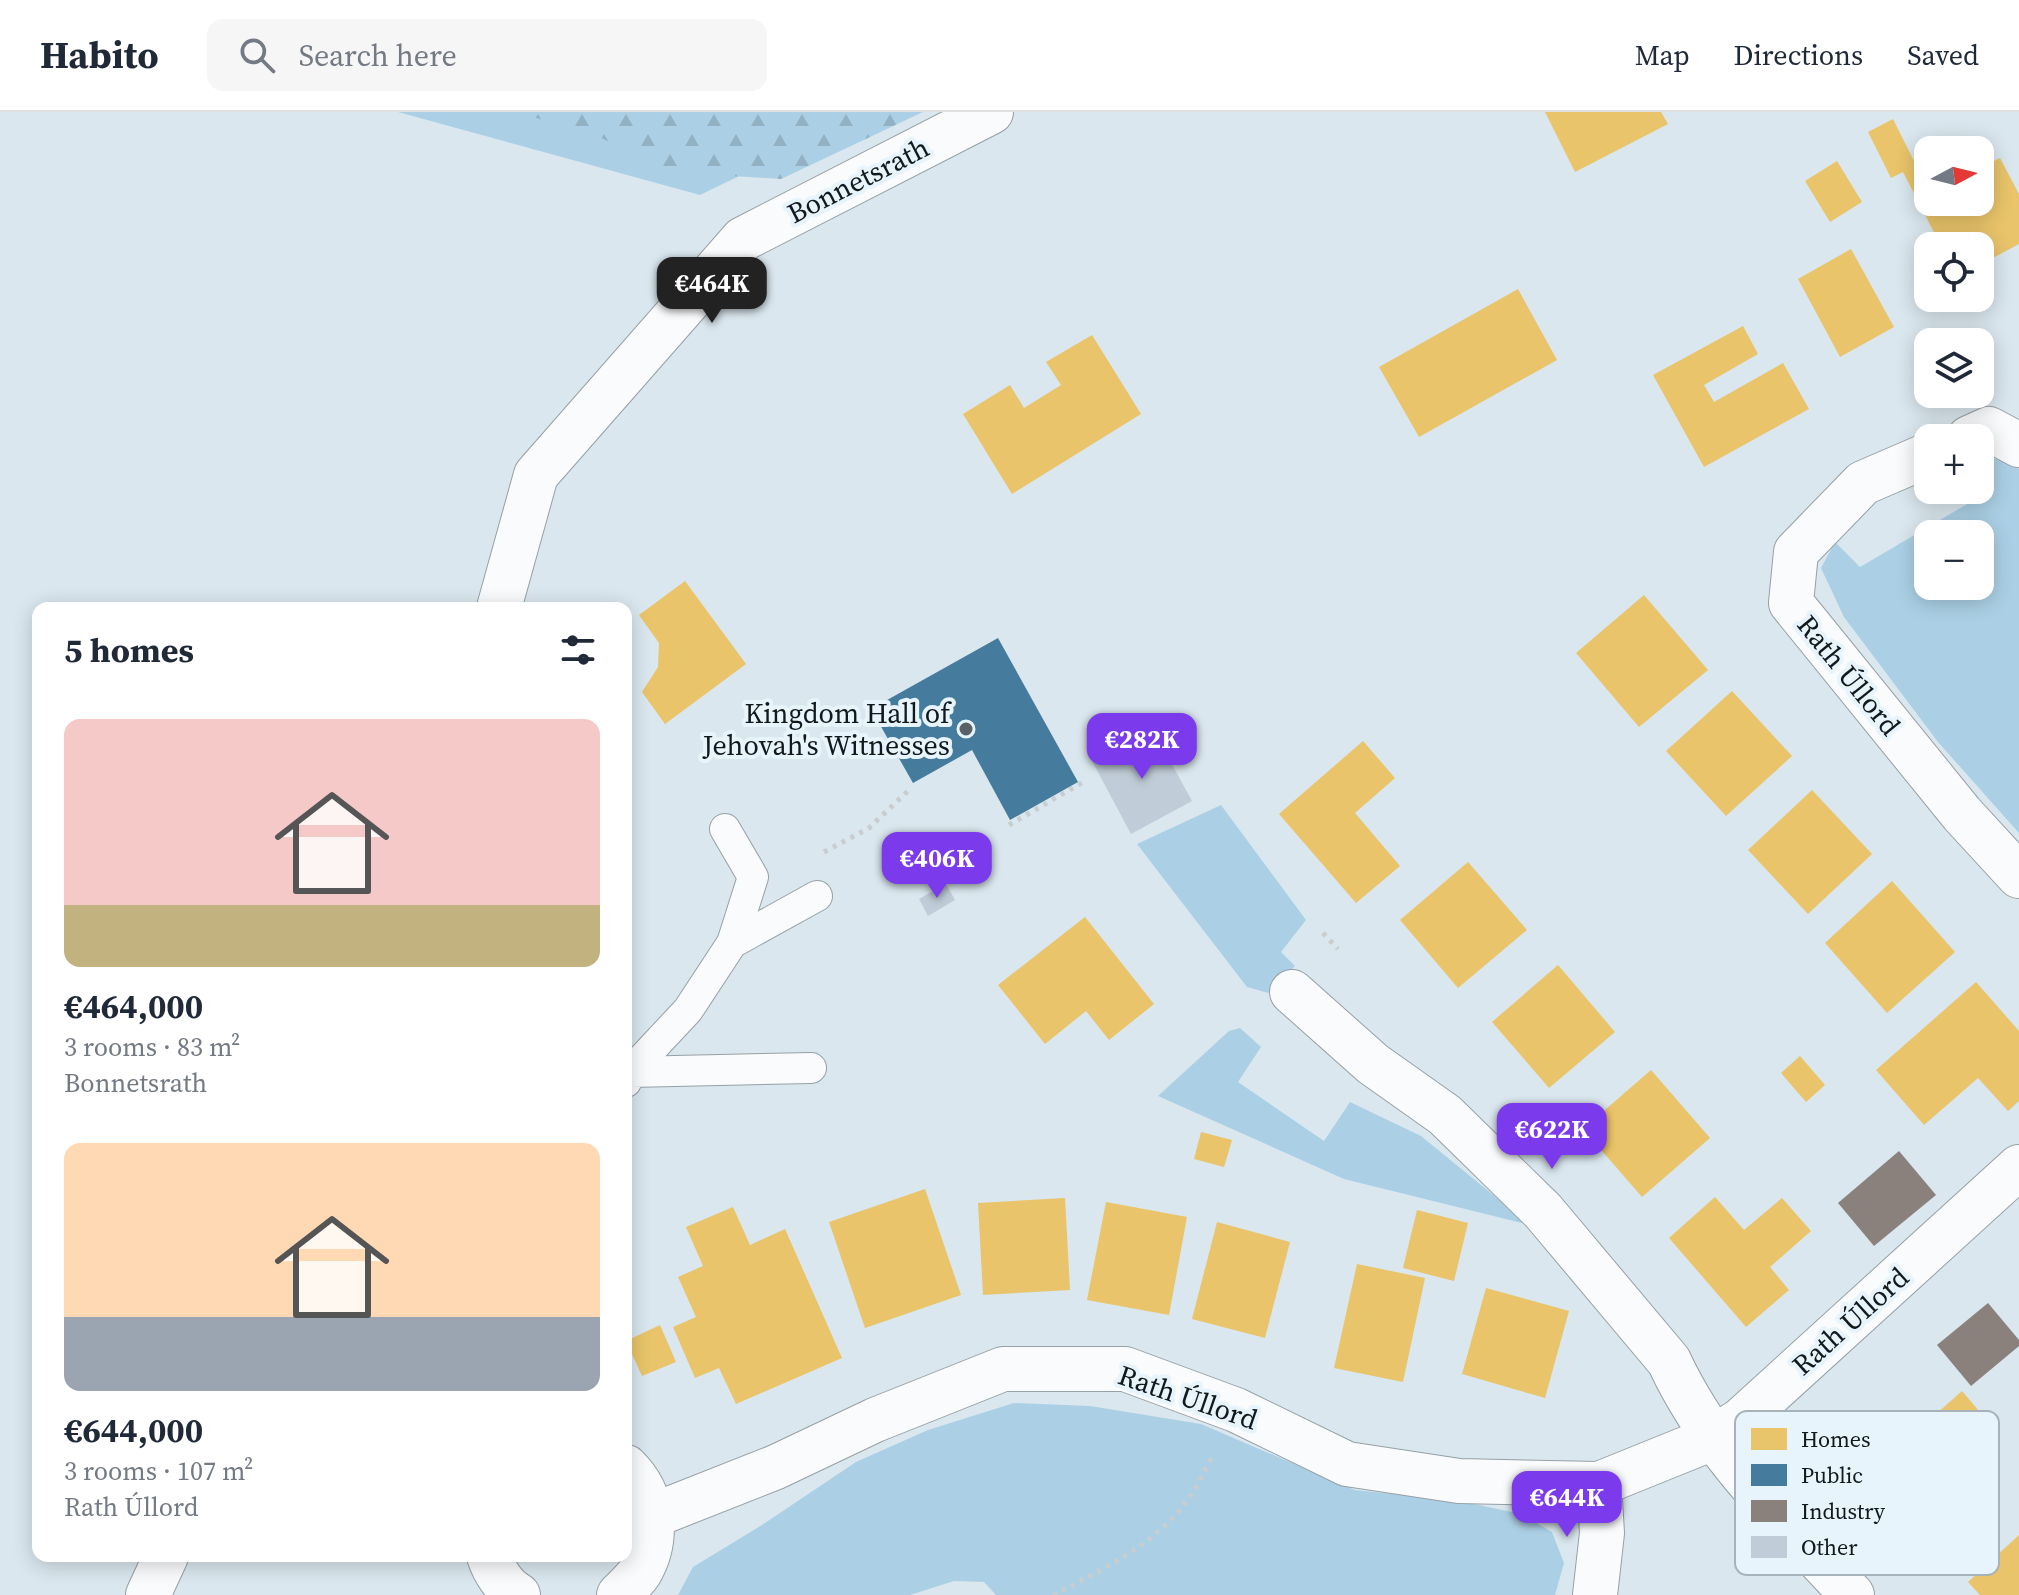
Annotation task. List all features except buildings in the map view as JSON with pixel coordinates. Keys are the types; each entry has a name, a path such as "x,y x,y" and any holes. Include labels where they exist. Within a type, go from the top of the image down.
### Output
{"street":[{"name":"Bonnetsrath","path":"501,602 536,475 743,239 991,112"},
{"path":"1994,432 2019,445"},
{"name":"Rath Úllord","path":"1914,461 1863,483 1796,552 1791,603 1962,814 2019,876"},
{"path":"1292,992 1373,1064 1445,1115 1543,1211 1669,1361 1682,1389 1735,1466"},
{"name":"Rath Úllord","path":"1751,1411 2019,1167"},
{"name":"Rath Úllord","path":"652,1516 776,1467 875,1420 1003,1369 1125,1369 1236,1410 1347,1464 1459,1481 1599,1484 1713,1438 1735,1424"},
{"path":"619,1595 640,1572 651,1545 652,1516 644,1491 632,1475"},
{"path":"1595,1595 1602,1533 1599,1484"},
{"path":"148,1595 163,1562"},
{"path":"491,1562 511,1591 518,1595"},
{"path":"1833,1575 1852,1595"}],"lane":[{"path":"632,1073 688,1010 732,943 753,877 725,829"},
{"path":"732,943 817,896"},
{"path":"632,1077 811,1068"}],"path":[{"path":"1009,825 1085,781"},
{"path":"1323,933 1338,949"},
{"path":"1053,1595 1120,1560 1157,1533 1183,1506 1236,1410"}],"green space":[{"path":"398,112 871,112 700,195"},
{"path":"514,112 923,112 781,179 666,172 592,133"},
{"path":"1994,459 2019,469 2019,833 1938,742 1844,617 1821,568 1835,542 1860,567 1914,535 1914,600 1994,600 1994,520 1940,520 1967,504 1994,504"},
{"path":"1221,805 1306,920 1281,952 1295,966 1268,993 1247,987 1137,844"},
{"path":"1240,1028 1261,1047 1238,1082 1324,1141 1350,1102 1421,1136 1530,1225 1344,1179 1158,1096 1229,1031"},
{"path":"1014,1403 1090,1406 1201,1424 1355,1490 1460,1501 1521,1514 1552,1532 1564,1563 1555,1595 996,1595 984,1582 954,1581 910,1595 678,1595 693,1567 856,1462 928,1430"}],"place":[{"name":"Kingdom Hall of Jehovah's Witnesses","path":"966,729"}]}
